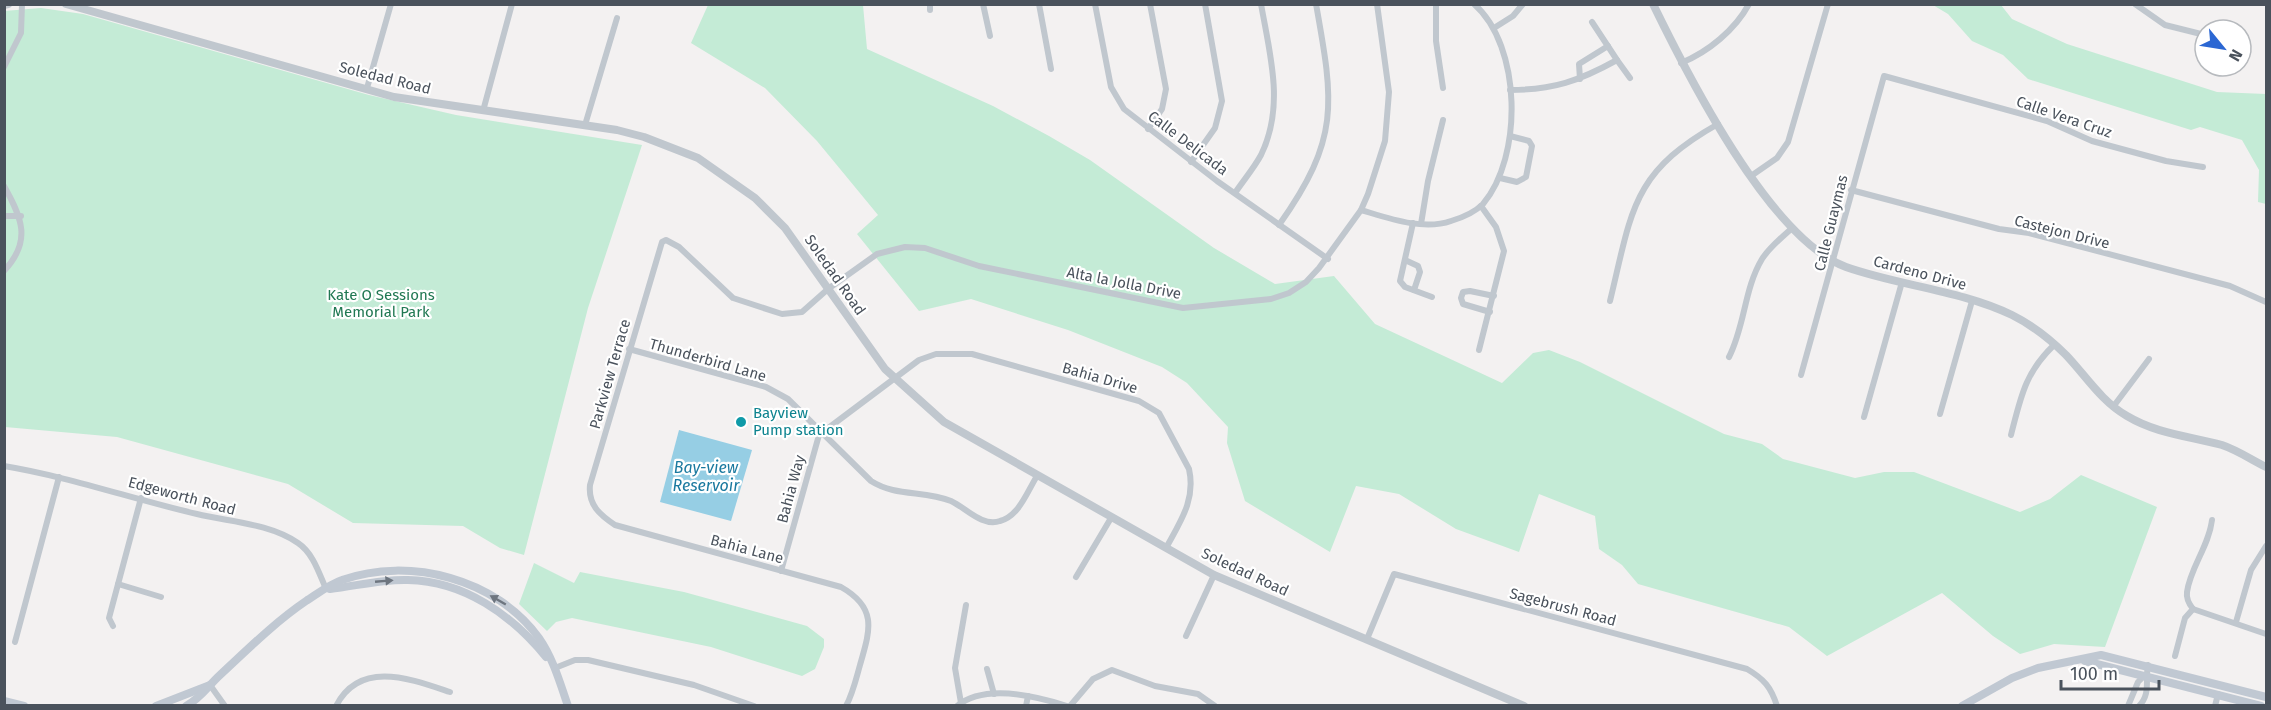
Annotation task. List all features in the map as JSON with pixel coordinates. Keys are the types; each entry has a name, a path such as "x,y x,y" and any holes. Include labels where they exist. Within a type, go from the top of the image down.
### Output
{"main road":[{"path":"186,705 203,694 210,685 292,611 338,581 368,573 398,570 429,573 453,579 493,596 511,607 540,640 555,668 568,705"},
{"path":"326,589 411,580 453,589 488,604 505,616 521,629 555,668"},
{"path":"1962,705 2012,678 2038,668 2101,655 2148,665 2266,697"},
{"path":"2084,660 2261,705"},
{"path":"156,705 210,685"},
{"path":"4,701 24,705"}],"street":[{"path":"4,67 21,33 22,4"},
{"name":"Soledad Road","path":"66,4 90,7 424,103 617,130 672,147 698,158 736,183 785,228 893,378 944,423 1214,576 1524,705"},
{"path":"368,88 391,4"},
{"path":"483,111 512,4"},
{"path":"983,4 990,36"},
{"path":"1039,4 1052,69"},
{"name":"Calle Delicada","path":"1095,4 1113,93 1124,109 1191,162 1328,259"},
{"path":"1148,129 1162,110 1166,89 1150,4"},
{"path":"1191,162 1215,128 1222,101 1205,4"},
{"path":"1235,193 1260,156 1268,137 1274,109 1275,85 1261,4"},
{"path":"1279,225 1314,171 1325,140 1329,116 1328,71 1316,4"},
{"name":"Alta la Jolla Drive","path":"659,246 666,240 679,247 734,298 782,314 802,312 828,289 877,254 894,249 925,248 980,266 1183,308 1271,299 1306,282 1328,259 1361,210 1378,166 1388,117 1387,64 1377,4"},
{"path":"1436,4 1436,40 1443,87"},
{"path":"1361,210 1417,223 1437,225 1451,221 1481,206 1500,178 1510,136 1510,90 1504,56 1494,28 1485,14 1474,4"},
{"path":"1494,28 1513,16 1522,4"},
{"name":"Cardeno Drive","path":"1653,4 1681,63 1718,124 1751,176 1791,229 1833,260 1845,266 1972,301 2010,314 2036,329 2113,407 2127,417 2171,435 2223,446 2266,467"},
{"path":"1681,63 1693,58 1722,36 1736,23 1749,4"},
{"path":"1751,176 1777,158 1788,142 1828,4"},
{"path":"2135,4 2165,25 2193,32"},
{"path":"585,125 616,18"},
{"path":"1592,22 1630,78"},
{"path":"1580,79 1579,64 1608,46"},
{"path":"1510,90 1540,90 1580,79 1617,60"},
{"name":"Calle Vera Cruz","path":"1884,76 2047,121 2092,141 2166,161 2203,167"},
{"name":"Calle Guaymas","path":"1801,375 1884,76"},
{"path":"1432,297 1400,281 1443,120"},
{"path":"1610,301 1631,214 1644,186 1676,151 1718,124"},
{"path":"1500,178 1517,182 1526,177 1532,146 1529,141 1510,136"},
{"path":"4,186 21,216 22,235 18,252 4,271"},
{"name":"Castejon Drive","path":"1851,190 1999,230 2029,233 2230,286 2266,302"},
{"path":"1479,350 1504,251 1496,227 1481,206"},
{"path":"4,216 21,216"},
{"path":"1729,357 1736,344 1753,279 1762,259 1791,229"},
{"name":"Parkview Terrace","path":"594,508 589,494 590,485 659,246"},
{"path":"1405,260 1418,266 1420,272 1414,290"},
{"path":"1864,417 1902,282"},
{"path":"1490,312 1463,304 1461,298 1463,292 1470,291 1494,296"},
{"path":"1940,414 1972,301"},
{"path":"2011,435 2023,388 2032,369 2054,345"},
{"name":"Thunderbird Lane","path":"629,350 766,387 788,399 871,481 882,489 895,493 928,495 950,501 986,521 997,523 1014,514 1037,476"},
{"name":"Bahia Drive","path":"893,378 919,360 936,354 972,354 1139,401 1159,413 1185,460 1191,479 1188,508 1166,548"},
{"path":"2113,407 2148,359"},
{"name":"Bahia Way","path":"781,571 816,442 823,433 893,378"},
{"name":"Edgeworth Road","path":"4,466 59,477 195,514 278,532 299,543 311,556 326,589"},
{"path":"15,642 59,477"},
{"path":"113,626 109,618 141,498"},
{"name":"Bahia Lane","path":"594,508 615,525 841,587 853,594 865,608 869,620 868,636 852,695 846,705"},
{"path":"1076,577 1111,518"},
{"path":"2212,520 2210,533 2187,592 2188,603 2193,609 2266,634"},
{"path":"2236,622 2251,570 2266,546"},
{"name":"Sagebrush Road","path":"1367,639 1394,574 1747,669 1762,678 1772,690 1777,705"},
{"path":"1186,636 1214,576"},
{"path":"118,584 161,597"},
{"path":"966,605 955,668 959,704 970,698 994,694 1028,696 1068,705 1093,679 1112,670 1155,686 1198,694 1215,705"},
{"path":"2175,656 2185,618 2193,609"},
{"path":"555,668 575,660 588,660 694,685 754,705"},
{"path":"2139,705 2144,700 2148,685 2146,675 2148,665"},
{"path":"987,669 994,694"},
{"path":"2128,705 2138,682 2146,675"},
{"path":"336,705 352,686 368,677 403,676 450,692"},
{"path":"210,685 225,705"},
{"path":"2215,705 2218,694"},
{"path":"1026,705 1028,696"}],"green space":[{"path":"708,5 863,5 867,49 993,106 1049,136 1090,160 1214,248 1275,284 1334,276 1375,324 1502,383 1533,353 1549,350 1580,362 1724,434 1762,444 1783,459 1855,478 1884,472 1914,472 2020,512 2050,499 2081,475 2157,507 2105,647 2054,644 2020,654 1993,636 1942,593 1827,656 1789,627 1638,584 1622,565 1599,549 1595,516 1539,494 1519,552 1456,529 1399,494 1356,486 1330,552 1245,501 1227,443 1228,427 1187,383 1162,367 1068,330 971,299 919,311 857,234 878,215 817,141 765,88 691,43"},
{"path":"1933,5 2001,5 2012,19 2067,44 2217,92 2266,94 2266,204 2258,202 2259,170 2242,140 2200,127 2191,130 2028,79 2003,55 1972,41 1948,14"},
{"name":"Kate O Sessions Memorial Park","path":"41,8 83,14 369,95 456,115 642,145 588,308 524,555 500,548 463,526 353,523 288,484 117,437 5,427 4,11"},
{"path":"534,563 574,583 580,572 684,592 807,626 824,639 824,647 815,669 802,676 711,647 572,618 556,622 547,631 519,604"}],"water":[{"name":"Bay-view Reservoir","path":"679,430 752,450 731,521 660,502"}],"place":[{"name":"Bayview Pump station","path":"741,422"}]}
